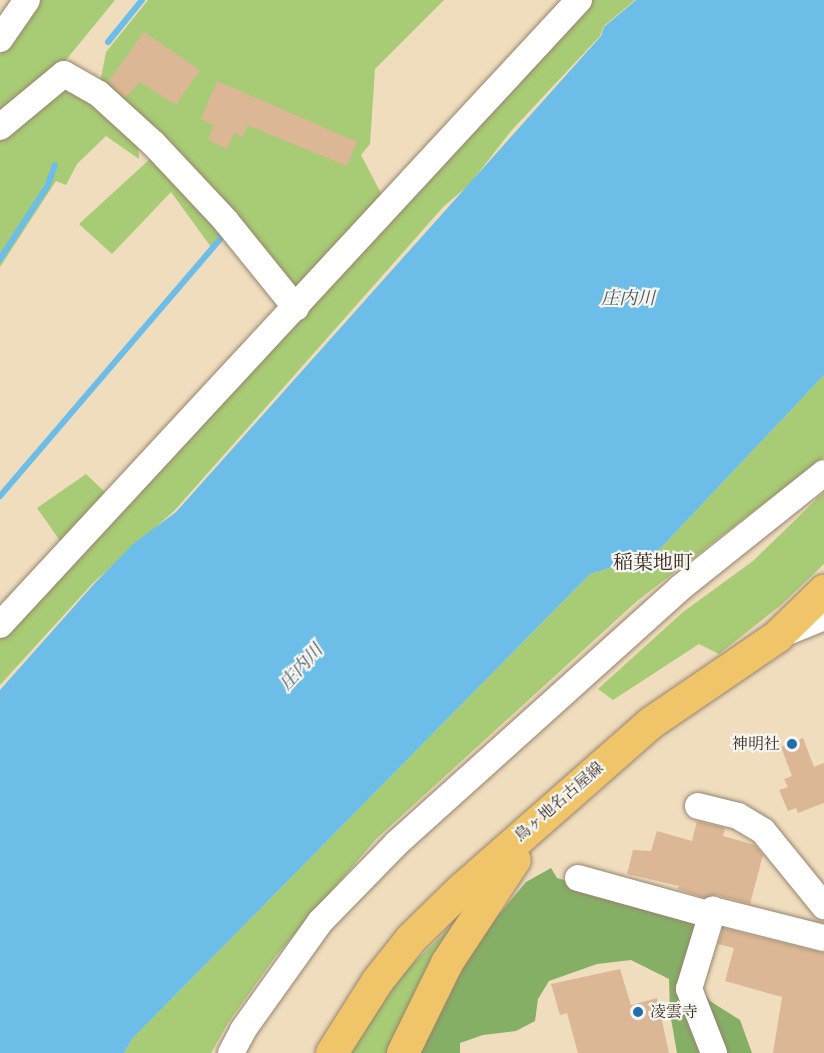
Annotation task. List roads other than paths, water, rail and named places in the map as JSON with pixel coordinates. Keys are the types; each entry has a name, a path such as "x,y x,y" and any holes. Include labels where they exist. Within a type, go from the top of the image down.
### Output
{"main road":[{"name":"鳥ヶ地名古屋線","path":"332,1053 377,982 411,939 556,804 651,723 777,637 824,591"},
{"path":"403,1053 453,953 490,894 556,804"}],"street":[{"path":"0,39 27,0"},
{"path":"0,625 579,0"},
{"path":"0,127 64,74 99,94 154,144 225,220 296,308"},
{"path":"231,1053 243,1030 320,922 397,843 680,588 824,473"},
{"path":"777,637 824,617"},
{"path":"698,806 738,816 763,831 824,906"},
{"path":"578,878 824,938"},
{"path":"712,912 689,989 714,1053"}],"water":[{"name":"庄内川","path":"636,0 824,0 824,375 656,553 590,574 132,1039 124,1053 0,1053 0,690 94,584 133,544 176,512 601,36 604,27"}],"waterway":[{"path":"108,42 142,0"},
{"path":"0,259 47,187 55,165"},
{"path":"0,496 226,232"}],"place":[{"name":"神明社","path":"792,744"},
{"name":"凌雲寺","path":"638,1012"}],"district":[{"name":"稲葉地町","path":"653,562"}]}
